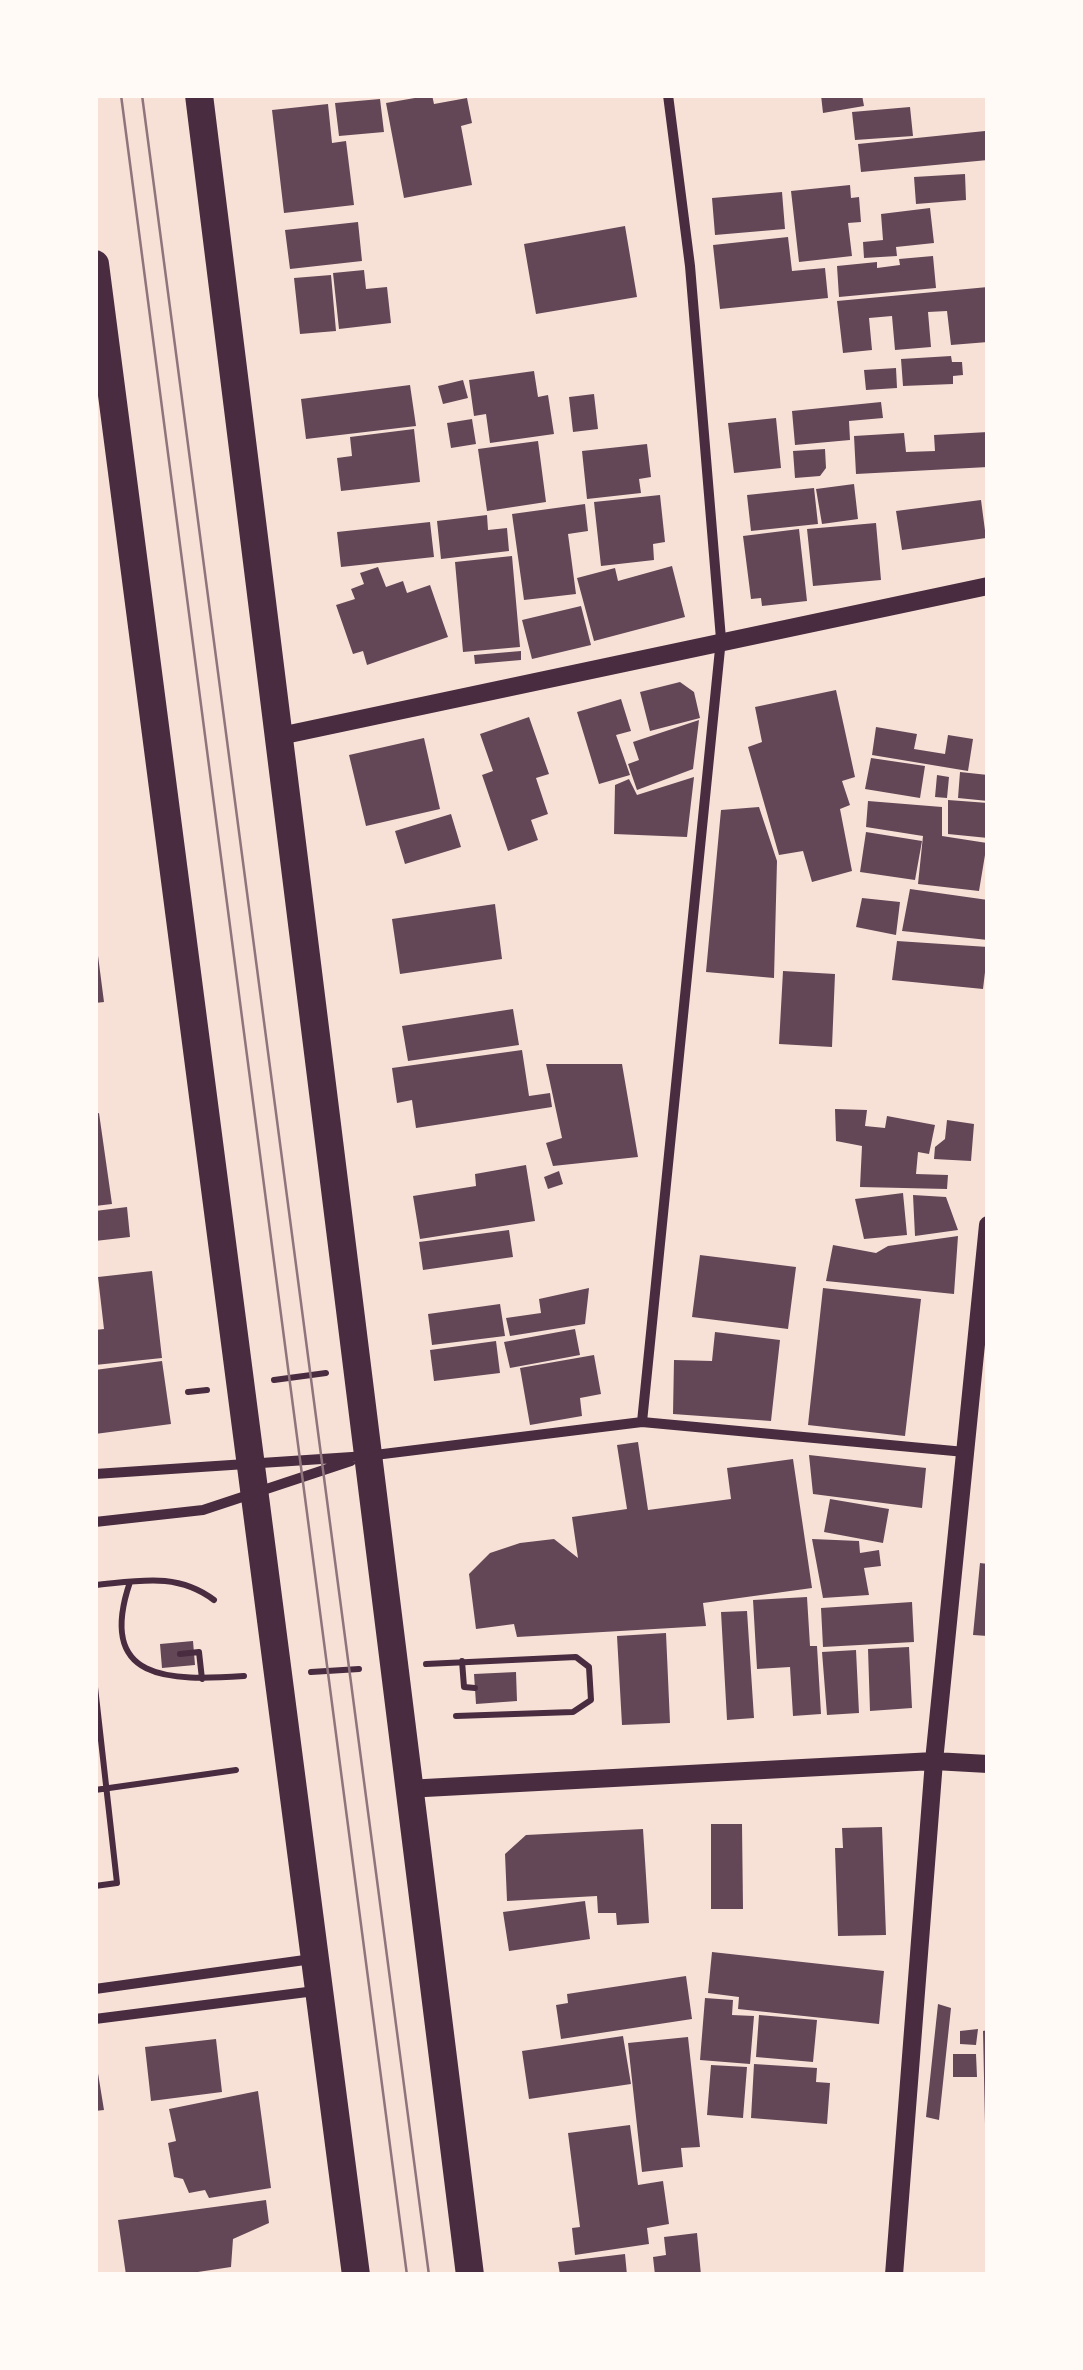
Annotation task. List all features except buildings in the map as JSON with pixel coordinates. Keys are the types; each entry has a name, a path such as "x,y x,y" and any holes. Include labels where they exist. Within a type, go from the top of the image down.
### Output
{"highway":[{"path":"199,95 406,1789 470,2275"},
{"path":"95,264 356,2275"}],"street":[{"path":"642,1422 721,639 690,266 668,95"},
{"path":"280,736 721,639 988,586"},
{"path":"894,2275 934,1760 988,1224"},
{"path":"95,1474 367,1456 642,1422 965,1452"},
{"path":"95,1522 203,1510 367,1456"},
{"path":"406,1789 934,1760 988,1764"},
{"path":"95,1989 317,1958"},
{"path":"95,2019 321,1991"}],"path":[{"path":"95,1585 174,1579 195,1585 214,1600"},
{"path":"130,1582 120,1610 122,1640 140,1665 161,1677 258,1675"},
{"path":"180,1654 199,1652 202,1679"},
{"path":"406,1665 576,1657 589,1668 591,1700 574,1712 456,1716"},
{"path":"462,1662 464,1687 475,1688"},
{"path":"295,1673 369,1668"},
{"path":"95,1686 118,1883 95,1886"},
{"path":"95,1790 236,1770"}],"tram line":[{"path":"121,95 407,2275"},
{"path":"142,95 429,2275"}]}
